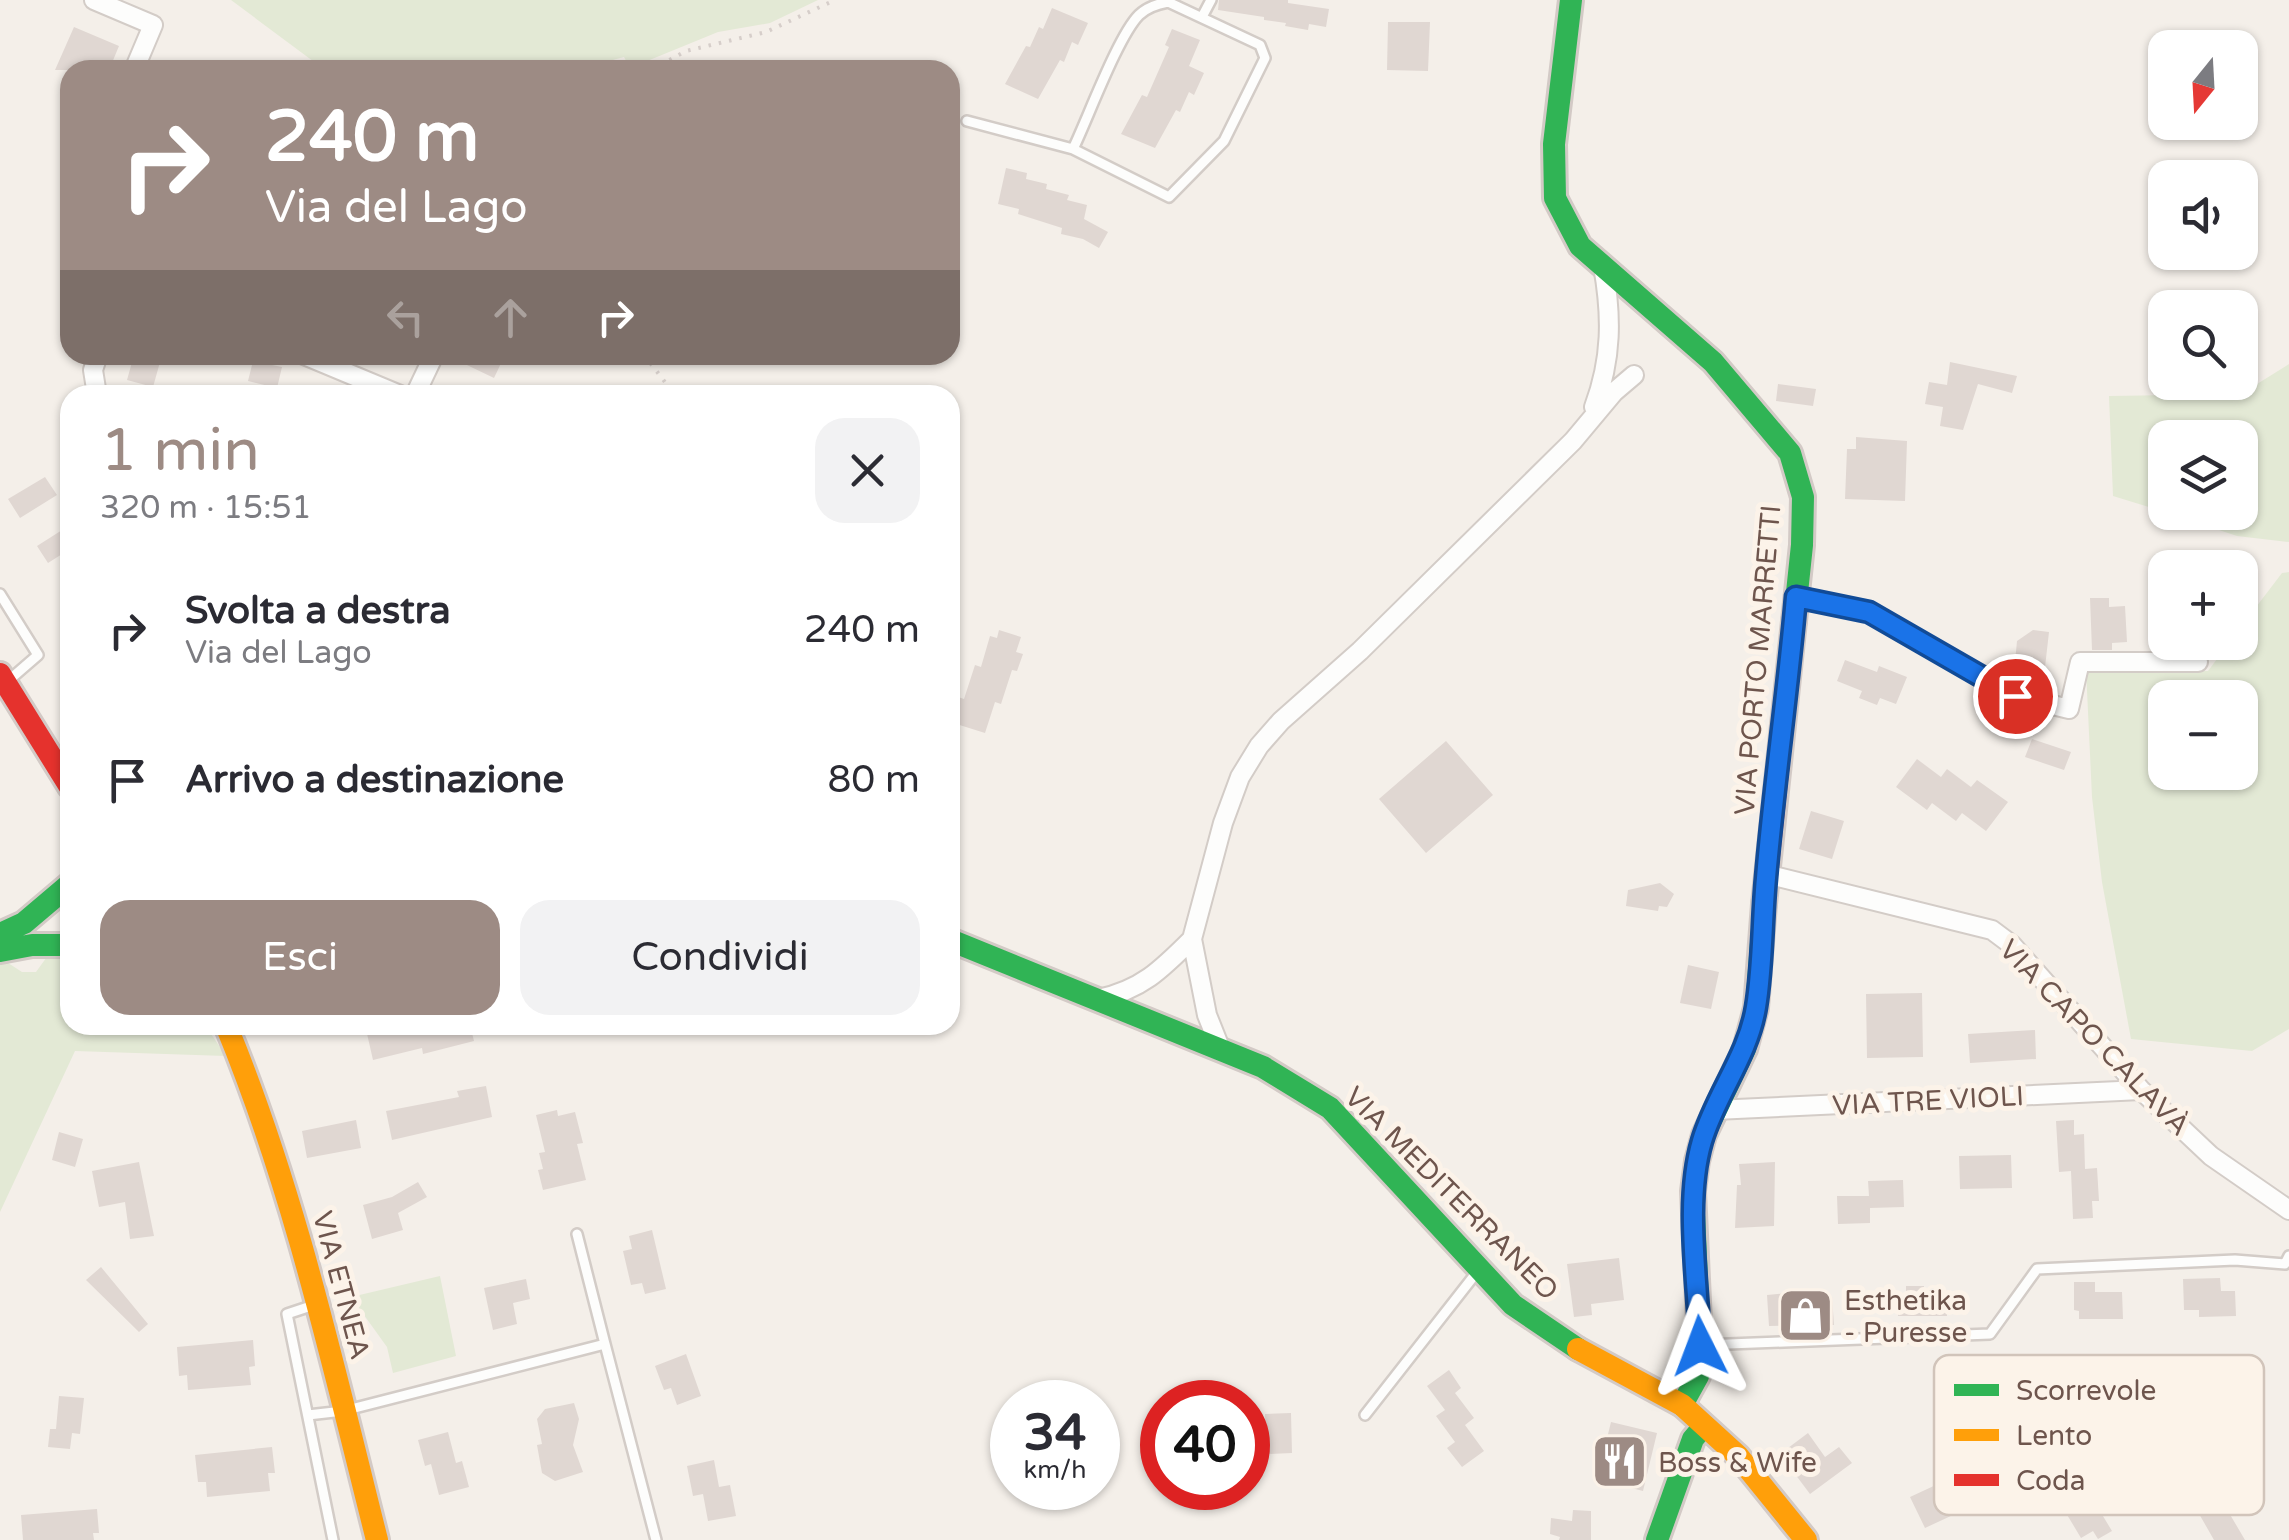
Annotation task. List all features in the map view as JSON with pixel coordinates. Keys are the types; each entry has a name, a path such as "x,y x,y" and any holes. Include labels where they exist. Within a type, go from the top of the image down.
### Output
{"street":[{"path":"94,0 152,24 138,60"},
{"name":"VIA PORTO MARRETTI","path":"1571,0 1554,144 1555,198 1580,246 1712,362 1790,453 1804,497 1756,1008 1745,1049 1704,1135 1693,1191 1700,1346 1698,1376 1682,1406"},
{"path":"1590,417 1610,350 1603,265"},
{"path":"328,365 376,385"},
{"path":"1221,1050 1207,1015 1192,939 1240,777 1281,721 1360,651 1634,375"},
{"path":"1796,597 1869,612 2015,696 2069,709 2080,662 2198,662"},
{"path":"3,678 60,775"},
{"name":"VIA CAPO CALAVÀ","path":"1766,874 1992,930 2012,945 2140,1090 2210,1156 2289,1210"},
{"path":"0,934 24,924 60,892"},
{"path":"1097,999 1127,992 1163,968 1192,939"},
{"name":"VIA MEDITERRANEO","path":"960,944 1263,1067 1330,1108 1513,1305 1540,1326 1682,1406 1738,1456 1806,1540"},
{"path":"0,952 32,945 60,945"},
{"name":"VIA ETNEA","path":"228,1035 255,1089 377,1540"},
{"name":"VIA TRE VIOLI","path":"1716,1110 2140,1090"},
{"path":"1657,1540 1693,1439 1704,1426"}],"lane":[{"path":"1202,17 1211,0"},
{"path":"967,120 1073,149 1169,196 1224,141 1266,58 1260,45 1168,2 1155,5 1140,15 1126,34 1073,149"},
{"path":"0,594 38,656 3,678"},
{"path":"577,1234 656,1540"},
{"path":"1700,1346 1990,1334 2038,1269 2235,1260 2286,1264 2289,1256"},
{"path":"1366,1415 1479,1270"},
{"path":"316,1304 287,1314 333,1540"},
{"path":"308,1415 343,1411 605,1344"}],"path":[{"path":"668,60 686,50 766,32 836,0"},
{"path":"652,365 667,385"}],"green space":[{"path":"231,0 818,0 770,23 718,32 650,60 312,60"},
{"path":"2289,364 2289,542 2218,530 2258,530 2258,420 2148,420 2148,507 2113,496 2109,396 2258,400 2258,383"},
{"path":"2289,572 2289,1029 2252,1051 2131,1039 2102,882 2092,797 2086,669 2208,671 2216,660 2258,660 2258,604 2282,573"},
{"path":"49,954 60,954 60,1035 212,1035 226,1056 75,1051 0,1212 0,963 5,961 22,972 36,972"},
{"path":"440,1276 456,1356 393,1373 387,1347 351,1297"}],"building":[{"path":"1219,0 1288,0 1329,9 1326,27 1309,24 1308,30 1264,17 1218,10"},
{"path":"1052,8 1088,23 1078,45 1072,42 1064,62 1060,60 1038,99 1005,84 1039,27 1043,29"},
{"path":"1388,22 1430,22 1428,71 1387,70"},
{"path":"74,27 119,46 113,60 60,60 60,70 55,70"},
{"path":"1172,29 1200,40 1189,66 1204,73 1194,95 1189,92 1155,148 1121,134 1142,95 1147,97 1169,47 1165,45"},
{"path":"1006,168 1027,173 1026,179 1047,184 1046,189 1087,205 1084,219 1108,232 1099,248 1061,234 1062,228 1018,214 1019,209 998,204"},
{"path":"1950,362 2017,376 2012,393 1978,384 1963,430 1940,426 1943,407 1925,404 1929,382 1947,385"},
{"path":"131,365 159,365 154,385 127,380"},
{"path":"252,365 282,367 278,385 248,381"},
{"path":"467,365 500,365 494,378"},
{"path":"1778,384 1816,389 1813,406 1776,401"},
{"path":"1856,437 1907,441 1905,501 1845,499 1847,449 1856,449"},
{"path":"45,477 57,495 20,518 8,499"},
{"path":"60,531 60,555 48,563 37,546"},
{"path":"2090,598 2109,598 2109,607 2125,606 2127,642 2112,643 2112,650 2092,650"},
{"path":"999,630 1021,637 1016,652 1023,654 1017,671 1012,670 1001,704 995,702 985,733 960,725 960,698 964,699 975,665 981,667 990,636 997,638"},
{"path":"2033,630 2049,632 2044,676 2014,673 2017,641"},
{"path":"1845,660 1877,672 1879,666 1907,677 1896,704 1880,698 1877,705 1859,698 1862,691 1837,681"},
{"path":"2032,739 2071,752 2064,770 2025,757"},
{"path":"1446,741 1493,795 1426,853 1379,799"},
{"path":"1917,759 1941,777 1947,769 1971,787 1977,780 2008,802 1986,831 1962,813 1956,821 1932,803 1927,810 1896,787"},
{"path":"1811,811 1844,821 1832,859 1799,849"},
{"path":"1660,883 1674,894 1667,907 1659,906 1658,911 1626,906 1628,890"},
{"path":"1688,965 1719,972 1711,1009 1680,1003"},
{"path":"1922,993 1923,1057 1867,1058 1866,994"},
{"path":"2035,1030 2036,1059 1970,1063 1968,1034"},
{"path":"367,1035 472,1035 474,1041 423,1054 422,1048 373,1060"},
{"path":"486,1086 492,1117 392,1140 386,1111 459,1097 457,1091"},
{"path":"557,1110 558,1116 575,1112 583,1143 577,1144 586,1180 543,1190 538,1170 543,1169 539,1153 545,1152 536,1115"},
{"path":"356,1120 361,1148 307,1158 302,1131"},
{"path":"2074,1120 2074,1135 2084,1134 2085,1169 2097,1168 2099,1201 2092,1201 2093,1218 2073,1219 2071,1171 2059,1172 2056,1121"},
{"path":"59,1132 83,1139 75,1167 52,1160"},
{"path":"2011,1155 2012,1188 1960,1189 1959,1156"},
{"path":"139,1162 154,1236 130,1239 125,1202 99,1207 92,1171"},
{"path":"1775,1162 1774,1226 1735,1228 1737,1185 1741,1185 1739,1164"},
{"path":"1903,1180 1904,1207 1870,1208 1870,1223 1838,1224 1837,1196 1869,1196 1868,1181"},
{"path":"418,1182 427,1197 398,1213 403,1230 372,1239 363,1205 392,1197"},
{"path":"652,1230 666,1289 645,1294 642,1283 631,1285 623,1251 632,1249 629,1236"},
{"path":"1619,1258 1624,1300 1591,1304 1592,1315 1574,1317 1567,1264"},
{"path":"101,1267 148,1324 139,1332 86,1280"},
{"path":"2220,1278 2221,1291 2235,1291 2236,1316 2199,1317 2199,1310 2184,1310 2183,1279"},
{"path":"526,1279 530,1299 513,1303 517,1324 493,1330 484,1288"},
{"path":"2074,1282 2095,1282 2095,1292 2122,1292 2123,1319 2079,1319 2079,1311 2074,1310"},
{"path":"1906,1286 1946,1290 1947,1316 1898,1316 1898,1293 1906,1293"},
{"path":"1800,1292 1800,1300 1832,1297 1834,1325 1769,1326 1767,1295"},
{"path":"253,1340 255,1366 249,1367 251,1385 188,1390 187,1375 179,1376 177,1347"},
{"path":"686,1354 701,1396 677,1405 671,1388 664,1390 655,1366"},
{"path":"1449,1370 1461,1388 1455,1393 1474,1418 1465,1425 1484,1451 1462,1467 1447,1448 1455,1442 1436,1416 1445,1410 1427,1386"},
{"path":"59,1396 84,1398 80,1434 72,1433 70,1449 48,1447 50,1429 56,1429"},
{"path":"574,1403 579,1419 573,1445 583,1472 555,1481 542,1473 537,1419 545,1409"},
{"path":"1291,1413 1292,1453 1270,1454 1270,1414"},
{"path":"1611,1422 1657,1433 1643,1491 1597,1479"},
{"path":"448,1432 456,1463 462,1461 469,1487 439,1495 431,1464 425,1466 418,1440"},
{"path":"1808,1433 1825,1457 1839,1447 1852,1463 1810,1494 1780,1454"},
{"path":"272,1447 275,1473 268,1473 270,1491 207,1497 206,1482 198,1482 195,1455"},
{"path":"714,1460 719,1487 730,1485 736,1516 708,1521 703,1494 693,1496 687,1466"},
{"path":"1934,1486 1934,1515 1953,1515 1925,1528 1910,1497"},
{"path":"97,1509 99,1533 93,1533 94,1540 23,1540 21,1515"},
{"path":"1573,1510 1591,1511 1591,1540 1559,1540 1560,1537 1550,1534 1551,1518 1572,1521"},
{"path":"2067,1515 2102,1515 2112,1531 2098,1539 2093,1531 2081,1538"},
{"path":"2200,1515 2230,1515 2245,1540 2214,1540"}],"traffic: fast":[{"path":"1571,0 1554,144 1555,198 1580,246 1713,362 1790,453 1803,497 1794,621"},
{"path":"0,934 24,923 60,892"},
{"path":"1682,1405 1698,1376 1700,1345 1693,1191 1697,1161 1704,1135 1745,1049 1756,1008 1764,904"},
{"path":"960,944 1263,1067 1330,1108 1513,1305 1578,1349"},
{"path":"0,951 60,945"},
{"path":"1657,1540 1693,1439 1704,1426"}],"traffic: slow":[{"path":"230,1035 292,1215 377,1540"},
{"path":"1578,1349 1682,1405 1738,1456 1806,1540"}],"traffic: jam":[{"path":"1764,904 1794,621"},
{"path":"0,674 60,771"}],"place":[{"name":"Esthetika - Puresse","path":"1805,1316"},
{"name":"Boss & Wife","path":"1619,1462"}],"route":[{"path":"1700,1346 1693,1191 1696,1161 1704,1135 1745,1049 1756,1008 1766,874 1787,708 1796,597 1869,612 2015,696"}]}
